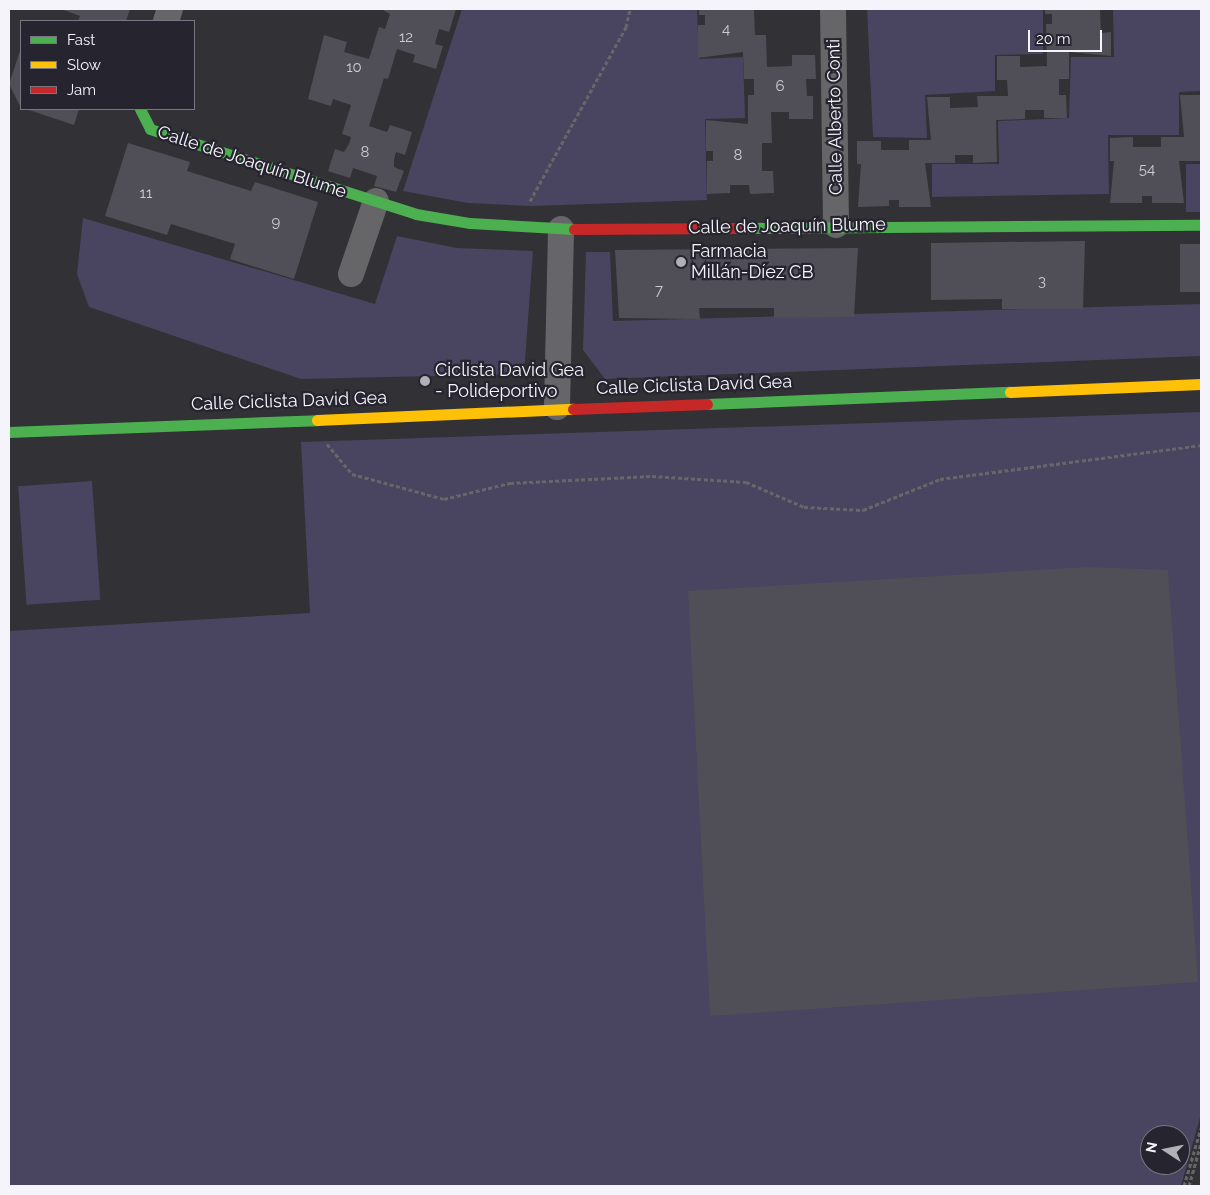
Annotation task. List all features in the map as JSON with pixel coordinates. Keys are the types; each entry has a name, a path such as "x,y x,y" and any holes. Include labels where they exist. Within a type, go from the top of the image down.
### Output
{"street":[{"name":"Calle Alberto Conti","path":"833,9 836,225"},
{"name":"Calle de Joaquín Blume","path":"140,110 150,129 376,202 416,214 517,226 561,229 836,225 1201,225"},
{"path":"351,274 376,202"},
{"path":"557,408 561,229"},
{"name":"Calle Ciclista David Gea","path":"9,432 305,417 1201,384"}],"path":[{"path":"517,226 626,27 630,9"},
{"path":"305,417 352,474 444,499 510,483 652,476 746,482 804,507 863,510 940,479 1201,445"},
{"path":"1184,1186 1201,1128"},
{"path":"1188,1186 1201,1143"}],"shaded area":[{"path":"462,9 697,9 699,59 743,57 745,118 705,119 707,200 532,206 468,203 403,191"},
{"path":"867,9 1043,9 1043,54 995,55 995,91 925,95 927,138 873,137"},
{"path":"1113,9 1201,9 1201,91 1179,92 1179,135 1108,135 1109,194 932,197 932,164 999,164 998,121 1069,118 1071,57 1114,57"},
{"path":"1186,164 1201,164 1201,212 1186,212"},
{"path":"83,218 375,304 397,236 457,248 533,251 524,374 301,379 89,307 77,274"},
{"path":"586,252 610,252 613,321 1201,304 1201,356 605,379 583,350"},
{"path":"1201,412 1201,1114 1190,1154 1190,1125 1140,1125 1140,1175 1184,1175 1181,1186 9,1186 9,631 310,613 301,442"},
{"path":"92,481 100,600 26,605 18,486"}],"building":[{"path":"61,9 130,9 126,20 78,20 80,16"},
{"path":"381,9 456,9 449,32 439,29 435,44 443,46 436,69 413,62 415,55 397,49 388,79 384,78 369,126 387,132 390,125 412,132 405,155 396,152 394,159 394,167 404,171 396,192 374,186 377,176 353,168 350,178 328,171 335,149 344,152 349,144 351,137 342,134 351,105 333,99 331,106 308,99 324,35 347,42 344,52 369,59 379,27 385,29 390,14"},
{"path":"699,9 754,9 755,35 766,35 767,67 792,66 792,55 815,55 816,79 806,79 807,96 813,96 813,119 789,119 789,112 771,112 772,143 762,143 762,171 773,171 774,193 750,194 749,185 730,185 730,193 707,194 707,161 713,161 713,151 706,151 706,120 748,124 748,95 754,95 754,79 744,79 743,52 698,58 698,25 705,25 705,15 699,15"},
{"path":"1045,9 1100,9 1101,33 1111,32 1111,56 1069,52 1069,79 1059,79 1059,95 1066,95 1067,118 1044,118 1044,110 1025,110 1025,119 996,120 997,162 973,163 973,155 955,155 955,163 925,163 931,207 899,207 899,200 889,200 889,206 858,207 861,164 857,164 857,141 881,141 881,150 909,150 909,140 931,140 927,97 950,97 950,108 978,107 977,96 1008,96 1007,80 997,80 997,56 1020,56 1020,67 1047,66 1046,24 1052,24 1052,14 1045,14"},
{"path":"20,51 20,106 9,84"},
{"path":"1180,95 1201,95 1201,161 1179,161 1184,203 1152,203 1152,196 1142,196 1142,203 1110,203 1114,161 1110,161 1110,138 1133,137 1133,147 1161,147 1161,137 1184,137"},
{"path":"29,110 79,110 74,125"},
{"path":"128,143 190,162 187,171 251,191 255,182 318,202 294,279 230,259 235,244 171,224 167,235 105,216"},
{"path":"1085,241 1083,309 1002,309 1002,299 931,300 931,243"},
{"path":"1180,244 1201,244 1201,292 1180,292"},
{"path":"858,248 854,317 774,318 774,308 699,308 700,319 619,318 615,250"},
{"path":"1087,567 1168,570 1198,982 710,1016 688,591"}],"traffic: fast":[{"path":"140,110 150,129 416,214 470,223 574,229"},
{"path":"745,228 1201,225"},
{"path":"707,404 1010,392"},
{"path":"9,432 317,420"}],"traffic: slow":[{"path":"1010,392 1201,384"},
{"path":"317,420 573,409"}],"traffic: jam":[{"path":"574,229 745,228"},
{"path":"573,409 707,404"}],"place":[{"name":"Farmacia Millán-Díez CB","path":"681,262"},
{"name":"Ciclista David Gea - Polideportivo","path":"425,381"}]}
